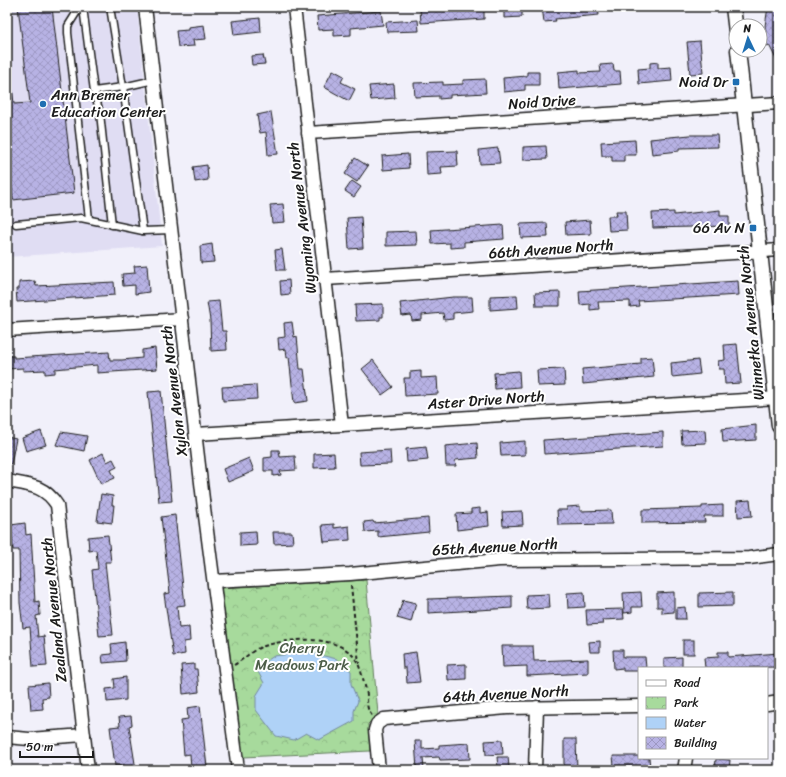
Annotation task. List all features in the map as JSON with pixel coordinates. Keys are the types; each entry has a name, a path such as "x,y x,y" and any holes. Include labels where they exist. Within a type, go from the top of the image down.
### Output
{"street":[{"name":"Xylon Avenue North","path":"145,7 238,770"},
{"name":"Wyoming Avenue North","path":"294,7 342,425"},
{"path":"733,7 734,18"},
{"name":"Winnetka Avenue North","path":"739,58 779,426"},
{"name":"Noid Drive","path":"308,133 779,103"},
{"name":"66th Avenue North","path":"325,279 779,250"},
{"path":"7,330 182,319"},
{"name":"Aster Drive North","path":"196,434 777,398"},
{"name":"Zealand Avenue North","path":"7,480 42,488 51,495 57,505 88,770"},
{"name":"65th Avenue North","path":"214,581 350,574 499,560 749,558 779,554"},
{"path":"768,704 779,702"},
{"name":"64th Avenue North","path":"377,724 384,719 537,707 638,706"},
{"path":"535,770 537,707"},
{"path":"377,724 374,730 379,770"},
{"path":"7,737 29,739 84,735"},
{"path":"684,770 686,759"}],"lane":[{"path":"81,7 94,91 100,114 112,225"},
{"path":"81,7 70,22 68,33 89,219"},
{"path":"110,7 123,87 143,232"},
{"path":"94,91 123,87 154,80"},
{"path":"16,224 81,218 143,232 172,230"}],"path":[{"path":"350,574 359,665 366,690 367,708 377,724"},
{"path":"225,669 245,659 258,649 294,640 312,640 329,643 343,648 354,657 359,665"}],"shaded area":[{"path":"7,7 137,7 162,246 7,257"}],"green space":[{"name":"Cherry Meadows Park","path":"366,580 378,714 368,724 370,751 243,757 221,588"}],"water":[{"path":"307,652 337,659 351,671 351,684 358,701 354,711 354,721 319,740 306,733 294,740 276,736 256,710 256,696 264,683 256,668 274,656"}],"building":[{"name":"Ann Bremer Education Center","path":"18,7 52,7 74,193 13,200 7,146 7,85 12,85 14,104 30,103"},
{"path":"484,7 484,19 421,23 420,9"},
{"path":"504,7 522,7 522,17 504,18"},
{"path":"542,7 598,7 599,15 555,19 556,21 544,22"},
{"path":"768,7 779,7 776,16 779,16 779,65 768,46 768,18 766,18"},
{"path":"381,11 383,25 351,28 351,35 334,36 334,29 318,30 317,16"},
{"path":"260,18 261,32 234,35 232,21"},
{"path":"418,20 419,31 387,32 386,22"},
{"path":"204,25 206,39 193,40 194,46 178,47 176,31 188,30 188,27"},
{"path":"700,41 703,73 690,74 687,42"},
{"path":"263,55 265,64 252,65 251,56"},
{"path":"658,62 658,68 671,67 672,81 639,84 638,69 650,68 650,63"},
{"path":"613,64 614,71 620,71 621,84 559,89 558,72 579,70 579,73 601,72 600,65"},
{"path":"333,70 344,76 341,82 355,89 349,101 324,87"},
{"path":"527,72 539,72 539,85 525,85 525,90 504,92 503,78 527,76"},
{"path":"485,79 486,93 450,95 450,98 439,99 439,96 415,97 414,83 443,82 443,85 463,84 463,80"},
{"path":"394,84 395,98 371,100 369,86"},
{"path":"271,112 278,154 268,155 266,132 260,133 257,115"},
{"path":"690,135 717,135 718,147 679,148 679,151 652,154 650,139"},
{"path":"635,140 636,155 624,155 624,161 612,161 612,156 602,156 601,142"},
{"path":"546,146 547,159 523,160 523,147"},
{"path":"498,148 500,163 480,164 479,150"},
{"path":"457,151 458,166 441,167 442,174 427,175 426,152"},
{"path":"408,154 409,168 383,170 382,156"},
{"path":"355,158 368,166 357,182 345,174"},
{"path":"207,165 208,180 195,182 193,167"},
{"path":"352,181 361,187 354,197 345,191"},
{"path":"283,204 285,222 272,223 270,205"},
{"path":"720,210 720,216 729,216 729,226 653,228 652,213 674,212 674,215"},
{"path":"616,211 626,211 627,230 609,231 608,216 617,216"},
{"path":"361,217 363,248 349,249 347,218"},
{"path":"590,220 591,234 566,235 565,222"},
{"path":"547,223 548,237 521,238 520,224"},
{"path":"503,225 504,239 464,242 464,247 450,248 450,243 432,244 431,230"},
{"path":"416,231 417,245 386,246 386,232"},
{"path":"212,244 214,262 201,263 200,246"},
{"path":"282,249 285,270 277,270 275,250"},
{"path":"147,265 149,292 135,294 135,285 123,286 122,274 135,273 134,266"},
{"path":"289,280 290,294 281,295 280,281"},
{"path":"35,281 36,286 114,282 115,295 17,302 16,289 19,289 19,282"},
{"path":"738,281 739,295 638,301 639,306 630,307 630,301 598,302 599,309 590,310 590,304 580,305 579,291"},
{"path":"560,292 560,306 536,306 535,293"},
{"path":"517,295 518,308 490,310 490,296"},
{"path":"453,297 472,297 473,311 453,313 453,319 444,320 443,313 422,315 422,320 412,321 411,315 402,316 400,303"},
{"path":"219,301 222,331 226,331 227,350 211,351 210,320 207,302"},
{"path":"383,304 383,317 380,317 380,320 356,321 355,305"},
{"path":"292,322 294,337 297,336 300,369 304,369 308,401 294,403 289,357 287,358 286,349 279,350 278,338 285,337 284,323"},
{"path":"737,344 741,383 725,384 724,369 719,369 718,361 725,360 724,345"},
{"path":"155,348 157,369 97,373 97,365 55,369 55,373 45,374 45,370 23,371 23,368 7,369 7,356 14,356 14,358 109,352 110,360 122,360 142,358 142,350"},
{"path":"652,357 654,377 583,384 582,369 641,364 641,358"},
{"path":"373,360 393,387 382,395 362,369"},
{"path":"698,360 700,374 672,377 671,363"},
{"path":"564,369 565,385 538,386 537,370"},
{"path":"421,371 421,378 437,377 438,394 405,396 404,378 410,378 410,372"},
{"path":"519,371 520,387 495,389 494,373"},
{"path":"256,385 257,399 223,401 222,387"},
{"path":"161,391 172,501 159,502 148,392"},
{"path":"756,425 756,440 723,442 722,429"},
{"path":"705,430 706,443 682,444 681,431"},
{"path":"41,431 46,445 26,451 22,438"},
{"path":"61,432 87,436 84,451 56,445"},
{"path":"663,432 663,446 544,454 543,440"},
{"path":"7,437 16,439 11,464 7,463"},
{"path":"525,441 525,455 501,456 500,443"},
{"path":"477,443 478,458 455,460 456,466 446,466 445,446"},
{"path":"426,447 428,460 407,462 406,449"},
{"path":"272,450 279,450 280,457 295,456 296,470 280,471 281,475 273,476 273,471 264,471 264,458 272,457"},
{"path":"390,450 391,464 360,465 359,452"},
{"path":"103,453 107,462 113,459 117,467 111,470 115,478 101,484 90,460"},
{"path":"334,453 335,467 314,468 314,454"},
{"path":"249,458 254,471 228,482 223,469"},
{"path":"101,494 113,496 112,505 114,505 112,523 97,521"},
{"path":"750,500 752,516 738,517 737,501"},
{"path":"723,505 723,516 704,516 705,522 642,523 642,510 702,508 702,506"},
{"path":"580,506 580,511 611,510 612,524 558,525 557,510 567,510 567,507"},
{"path":"480,508 480,513 488,512 489,526 457,530 456,514 471,513 471,509"},
{"path":"522,511 523,525 503,526 502,512"},
{"path":"175,515 185,605 177,606 179,628 189,627 190,641 184,642 185,654 173,656 164,594 170,593 161,517"},
{"path":"428,518 429,532 378,537 378,531 365,532 364,522 373,521 374,523"},
{"path":"25,523 26,535 31,534 35,602 39,601 40,615 36,616 38,637 44,636 47,666 33,667 30,627 23,628 20,603 19,550 13,550 11,525"},
{"path":"334,524 334,528 349,526 350,540 324,542 322,525"},
{"path":"256,531 257,545 240,546 240,532"},
{"path":"273,532 292,532 293,543 274,544"},
{"path":"108,535 111,562 105,562 113,635 99,636 92,570 98,569 96,550 89,551 88,537"},
{"path":"584,592 585,607 568,608 567,593"},
{"path":"641,592 642,607 632,607 632,612 624,613 623,593"},
{"path":"674,592 674,612 662,613 662,607 657,607 657,593"},
{"path":"733,592 733,606 699,607 699,593"},
{"path":"549,594 550,608 527,609 526,595"},
{"path":"512,596 512,608 428,613 428,599"},
{"path":"403,600 416,603 411,622 397,618"},
{"path":"685,607 686,619 676,619 676,608"},
{"path":"623,609 624,619 602,620 603,624 587,625 586,610"},
{"path":"683,640 694,640 694,654 683,654"},
{"path":"600,641 600,652 590,652 589,642"},
{"path":"125,642 126,661 103,663 102,655 112,654 111,644"},
{"path":"502,646 533,646 534,661 588,659 588,673 527,676 527,666 503,667"},
{"path":"613,650 623,650 623,657 645,657 646,667 638,667 638,671 623,671 623,668 614,669"},
{"path":"416,652 420,682 407,683 406,668 403,668 402,654"},
{"path":"718,652 728,652 728,657 779,653 779,667 705,667 704,658 718,657"},
{"path":"682,657 682,667 664,667 664,658"},
{"path":"194,664 194,669 197,669 199,692 183,694 181,665"},
{"path":"466,664 466,679 448,680 447,665"},
{"path":"126,677 126,700 107,702 106,689 115,688 114,679"},
{"path":"48,683 49,697 42,698 43,709 31,710 29,685"},
{"path":"200,706 207,767 191,769 190,754 184,755 181,720 188,719 187,708"},
{"path":"131,716 132,725 129,726 136,770 125,770 124,765 115,766 110,727 120,726 119,717"},
{"path":"564,739 576,739 577,770 564,770"},
{"path":"502,740 503,754 486,755 485,741"},
{"path":"415,741 422,741 422,749 439,748 439,745 469,743 470,759 440,760 439,757 423,758 424,770 417,770"},
{"path":"613,756 638,756 638,759 649,759 650,767 614,766"},
{"path":"497,757 508,757 509,767 498,767"},
{"path":"716,759 730,760 729,770 715,769"}],"place":[{"name":"Noid Dr","path":"736,82"},
{"name":"Ann Bremer Education Center","path":"43,104"},
{"name":"66 Av N","path":"753,228"}]}
